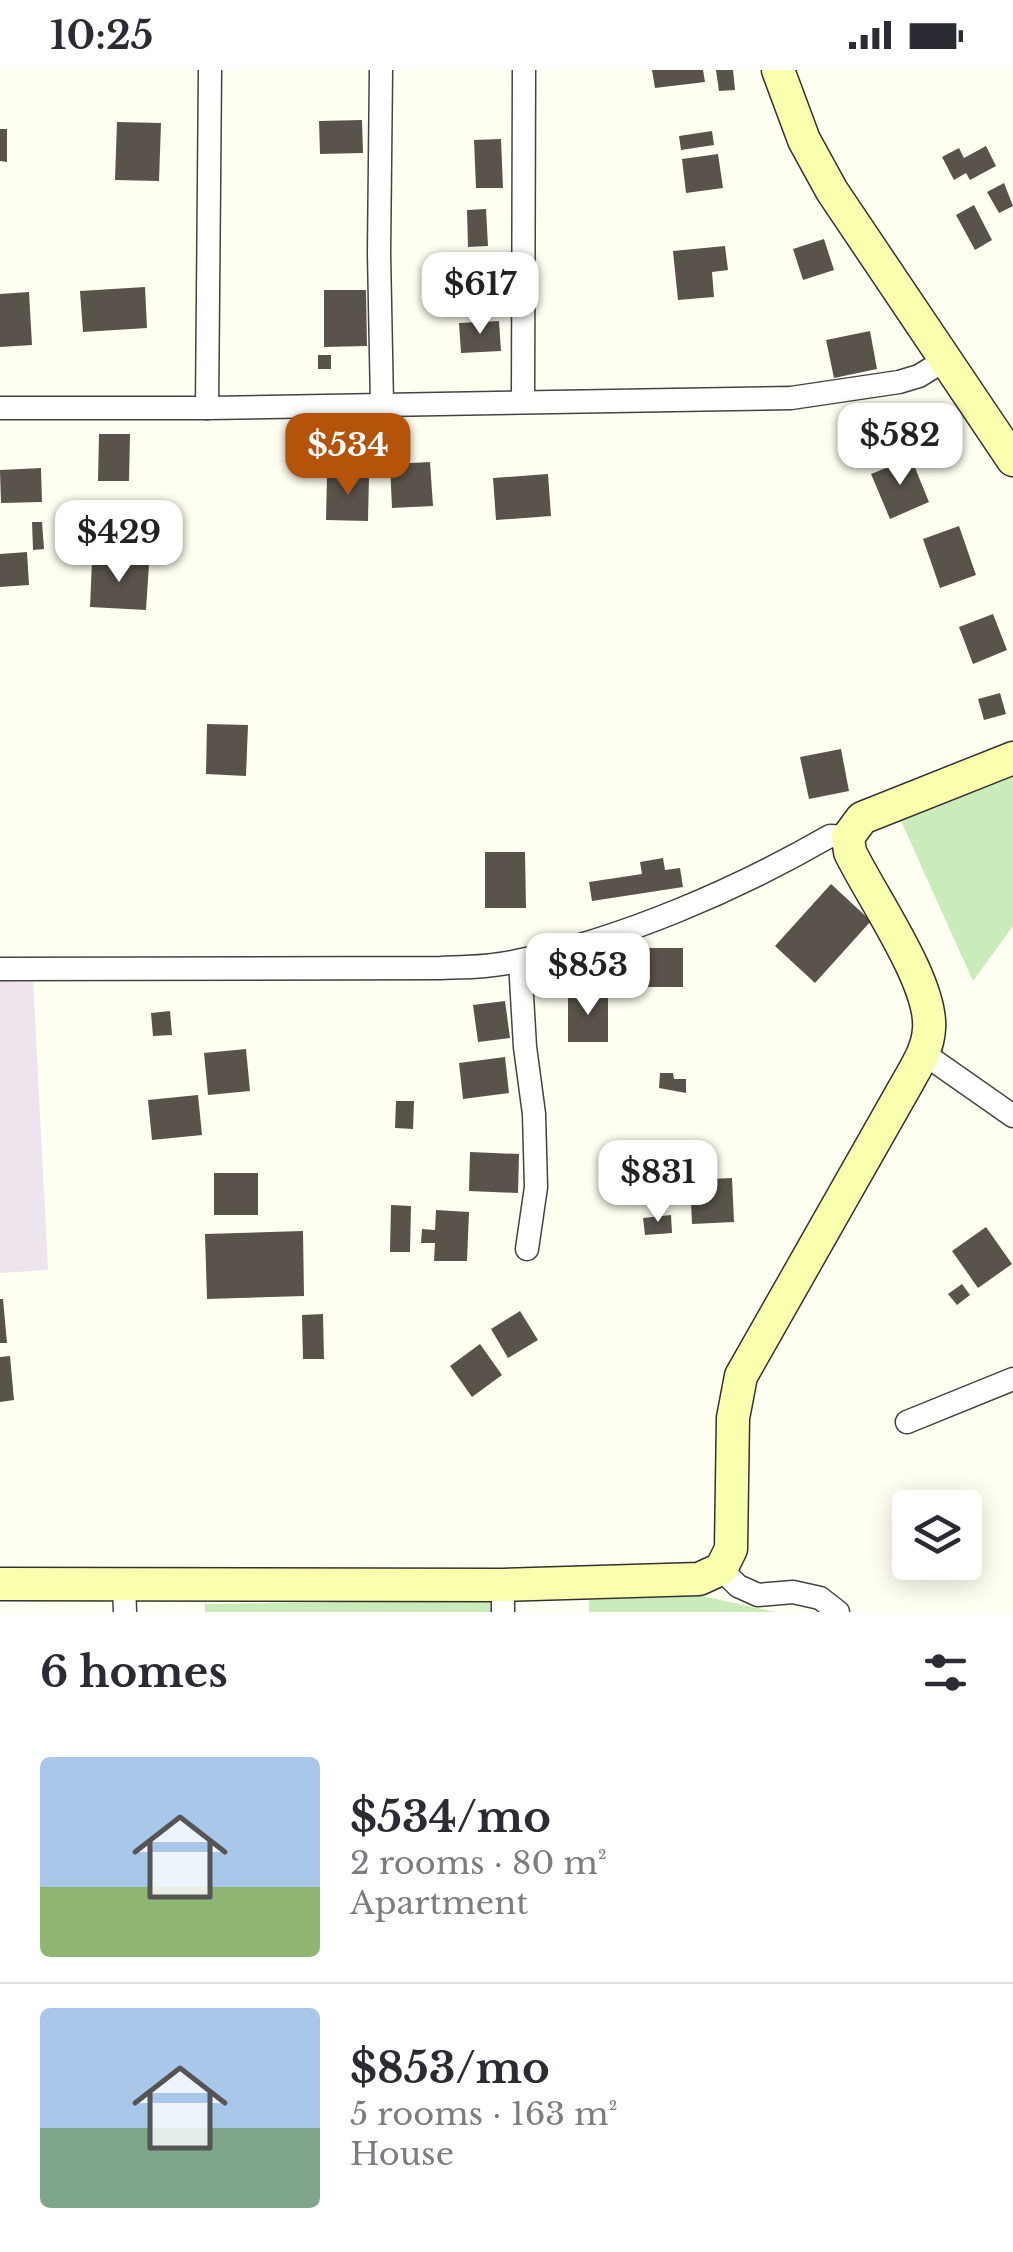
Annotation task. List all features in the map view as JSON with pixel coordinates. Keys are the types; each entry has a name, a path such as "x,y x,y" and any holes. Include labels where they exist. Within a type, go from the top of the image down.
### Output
{"street":[{"path":"208,408 210,70"},
{"path":"382,70 378,254 382,404"},
{"path":"523,401 524,70"},
{"path":"782,76 804,140 832,191 1013,460"},
{"path":"0,408 792,398 899,382 919,376 944,360"},
{"path":"0,1584 124,1598 503,1598 699,1579 721,1569 730,1549 733,1418 741,1376 924,1053 930,1024 912,967 850,852 848,837 862,818 1013,758"},
{"path":"0,969 440,968 520,961 669,912 784,862 830,836 848,837"},
{"path":"520,961 524,1047 535,1132 536,1187 527,1249"},
{"path":"924,1053 1013,1116"},
{"path":"908,1422 1013,1379"},
{"path":"721,1569 738,1586 758,1595 794,1592 820,1598 838,1612"}],"shaded area":[{"path":"33,978 48,1270 0,1273 0,979"}],"green space":[{"path":"1013,776 1013,926 973,981 901,821"},
{"path":"702,1596 776,1612 589,1612 589,1600"},
{"path":"497,1600 496,1612 205,1612 205,1604"}],"building":[{"path":"652,70 703,70 705,82 655,88"},
{"path":"716,70 733,70 735,90 719,91"},
{"path":"362,120 363,153 320,154 319,121"},
{"path":"117,122 161,123 159,181 115,180"},
{"path":"0,129 7,129 7,162 0,161"},
{"path":"712,131 714,145 681,150 679,136"},
{"path":"501,139 503,188 476,188 474,140"},
{"path":"986,146 996,166 970,180 966,173 954,180 942,157 959,148 964,158"},
{"path":"718,154 723,188 686,193 682,159"},
{"path":"1004,183 1013,206 999,213 987,192"},
{"path":"974,205 992,240 975,250 956,215"},
{"path":"486,209 488,246 468,247 467,210"},
{"path":"824,239 834,270 803,280 793,249"},
{"path":"725,246 728,270 712,272 714,297 678,300 673,251"},
{"path":"145,287 147,328 83,332 80,291"},
{"path":"324,290 366,290 367,346 324,347"},
{"path":"29,292 32,345 0,347 0,294"},
{"path":"499,321 501,351 461,353 459,323"},
{"path":"870,331 877,369 834,378 826,340"},
{"path":"318,355 331,355 331,369 318,369"},
{"path":"99,434 130,434 129,481 98,481"},
{"path":"911,458 929,502 890,519 871,474"},
{"path":"430,462 433,506 392,508 390,464"},
{"path":"41,468 42,502 1,503 0,470"},
{"path":"548,474 551,516 496,520 493,478"},
{"path":"327,475 369,476 368,521 326,520"},
{"path":"32,522 42,522 44,549 33,550"},
{"path":"959,526 976,575 940,588 923,539"},
{"path":"27,552 29,585 0,587 0,554"},
{"path":"92,561 149,564 146,610 90,607"},
{"path":"993,614 1007,650 973,664 959,627"},
{"path":"1000,693 1006,714 984,720 978,699"},
{"path":"207,724 248,725 246,776 206,774"},
{"path":"841,749 849,791 809,799 800,757"},
{"path":"485,852 525,852 526,908 485,908"},
{"path":"663,858 665,870 680,868 683,887 592,901 589,882 642,874 640,862"},
{"path":"831,884 871,921 815,983 775,946"},
{"path":"641,948 683,948 683,987 640,987"},
{"path":"568,994 608,994 608,1042 568,1042"},
{"path":"505,1001 510,1038 478,1042 473,1005"},
{"path":"170,1011 172,1035 153,1036 151,1013"},
{"path":"246,1049 250,1091 208,1095 204,1053"},
{"path":"505,1057 509,1093 463,1099 459,1063"},
{"path":"660,1073 686,1079 686,1093 659,1088"},
{"path":"198,1095 202,1135 152,1140 148,1100"},
{"path":"396,1101 414,1101 413,1129 395,1128"},
{"path":"470,1152 519,1154 518,1193 469,1191"},
{"path":"214,1173 258,1173 258,1215 214,1215"},
{"path":"732,1178 734,1222 692,1224 690,1180"},
{"path":"391,1205 411,1206 410,1252 390,1252"},
{"path":"436,1210 469,1212 467,1261 434,1261 435,1243 421,1243 422,1229 435,1230"},
{"path":"671,1215 672,1233 645,1235 643,1218"},
{"path":"986,1227 1012,1264 978,1288 952,1251"},
{"path":"303,1231 304,1296 207,1299 205,1234"},
{"path":"962,1284 970,1295 957,1305 948,1294"},
{"path":"3,1299 7,1343 0,1343"},
{"path":"520,1311 538,1340 508,1358 491,1329"},
{"path":"323,1314 324,1359 303,1359 302,1315"},
{"path":"480,1344 502,1375 472,1397 450,1366"},
{"path":"10,1356 14,1400 0,1402 0,1357"}]}
